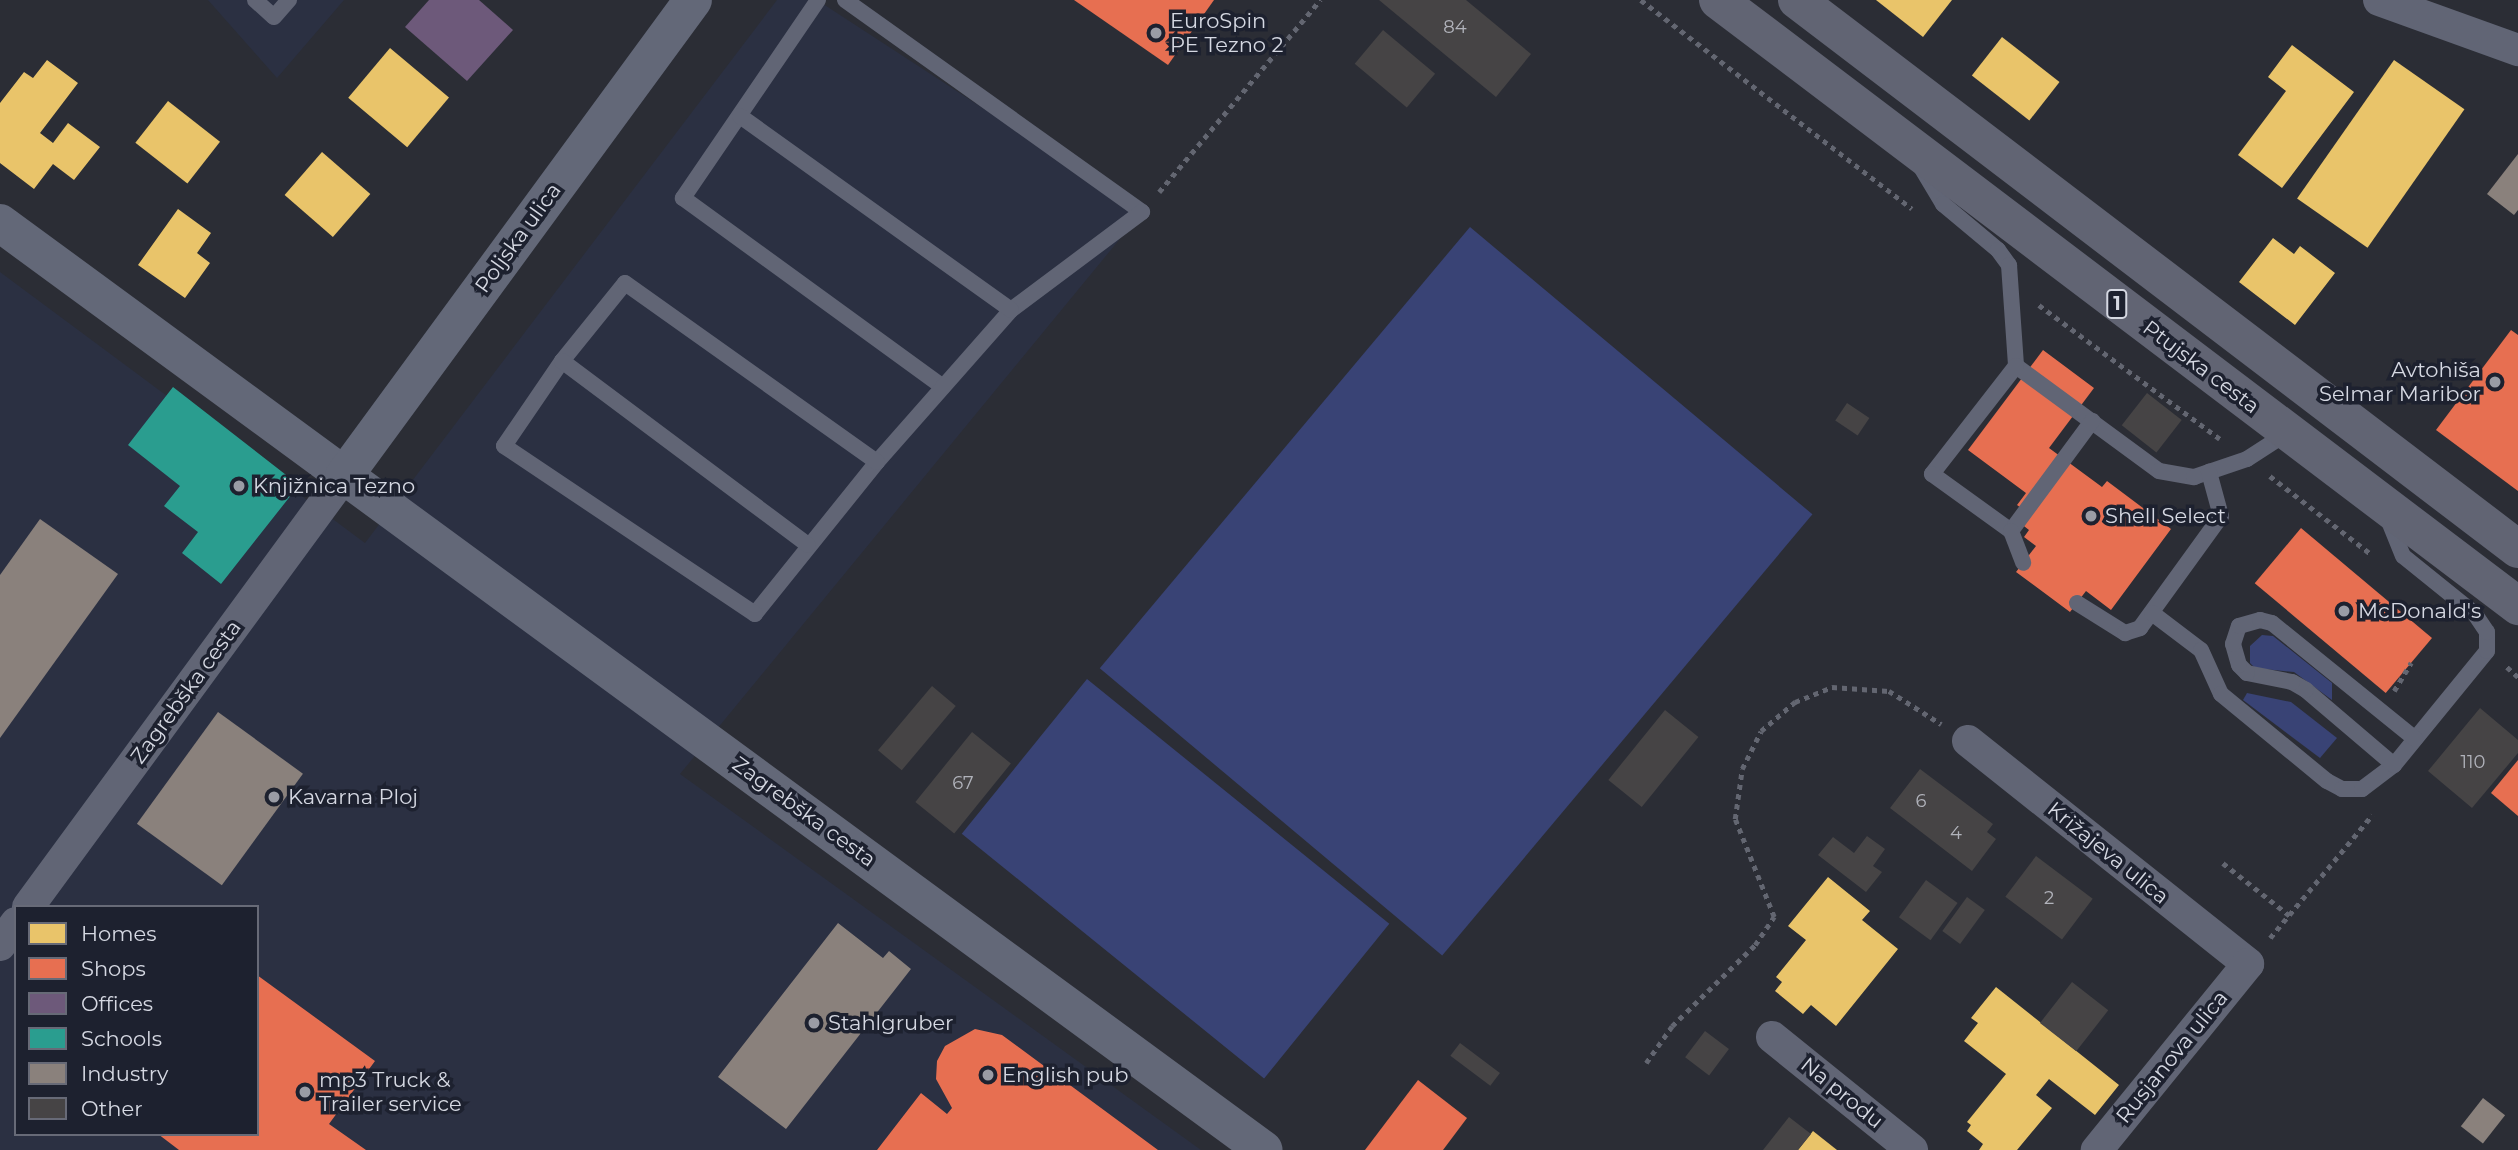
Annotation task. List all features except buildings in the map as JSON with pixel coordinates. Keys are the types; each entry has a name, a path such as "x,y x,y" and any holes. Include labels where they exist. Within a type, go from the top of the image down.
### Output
{"main road":[{"name":"Ptujska cesta","path":"1718,0 2518,606"},
{"name":"1","path":"1797,0 2518,549"}],"street":[{"name":"Poljska ulica","path":"344,476 693,0"},
{"path":"2379,0 2518,50"},
{"name":"Zagrebška cesta","path":"0,223 1264,1150"},
{"name":"Zagrebška cesta","path":"29,905 344,476"},
{"name":"Križajeva ulica","path":"1968,741 2248,964"},
{"path":"0,945 14,926"},
{"name":"Rusjanova ulica","path":"2097,1150 2248,964"},
{"name":"Na produ","path":"1772,1037 1912,1150"}],"lane":[{"path":"255,0 274,17 289,0"},
{"path":"818,0 683,198 943,387"},
{"path":"845,0 1142,212 1011,310 877,462 755,614 504,446 562,361 625,283 877,462"},
{"path":"740,116 1011,310"},
{"path":"1906,143 1943,204 1998,250 2009,265 2016,366 1932,474 2011,531 2023,563"},
{"path":"562,361 808,545"},
{"path":"2016,366 2159,471 2194,477 2247,459 2287,433"},
{"path":"2011,531 2092,421"},
{"path":"2077,603 2125,633 2140,628 2221,516 2209,472"},
{"path":"2152,613 2201,649 2221,694 2342,789 2362,789 2394,765 2487,651 2487,632 2475,614 2403,556 2382,505"},
{"path":"2394,765 2306,690 2292,682 2248,673 2239,665 2233,644 2239,626 2260,620 2272,623 2415,739"}],"path":[{"path":"1142,212 1320,0"},
{"path":"1641,0 1921,215"},
{"path":"1646,1063 1672,1026 1755,945 1774,917 1735,819 1742,769 1761,731 1795,702 1832,687 1872,687 1889,691 1968,741"},
{"path":"2223,863 2290,916"}],"shaded area":[{"path":"208,0 344,0 277,78"},
{"path":"777,0 817,0 1142,212 680,774 1201,1150 0,1150 0,272 365,543"},
{"path":"1470,227 1812,514 1442,956 1100,668"},
{"path":"2262,635 2273,636 2332,683 2332,700 2294,672 2255,668 2250,663 2250,646"},
{"path":"1087,679 1389,924 1264,1078 962,834"},
{"path":"2247,693 2291,702 2337,738 2320,758 2243,700"}],"place":[{"name":"EuroSpin PE Tezno 2","path":"1156,33"},
{"name":"Avtohiša Selmar Maribor","path":"2495,382"},
{"name":"Knjižnica Tezno","path":"239,486"},
{"name":"Shell Select","path":"2091,516"},
{"name":"McDonald's","path":"2344,611"},
{"name":"Kavarna Ploj","path":"274,797"},
{"name":"Stahlgruber","path":"814,1023"},
{"name":"English pub","path":"988,1075"},
{"name":"mp3 Truck & Trailer service","path":"305,1092"}]}
